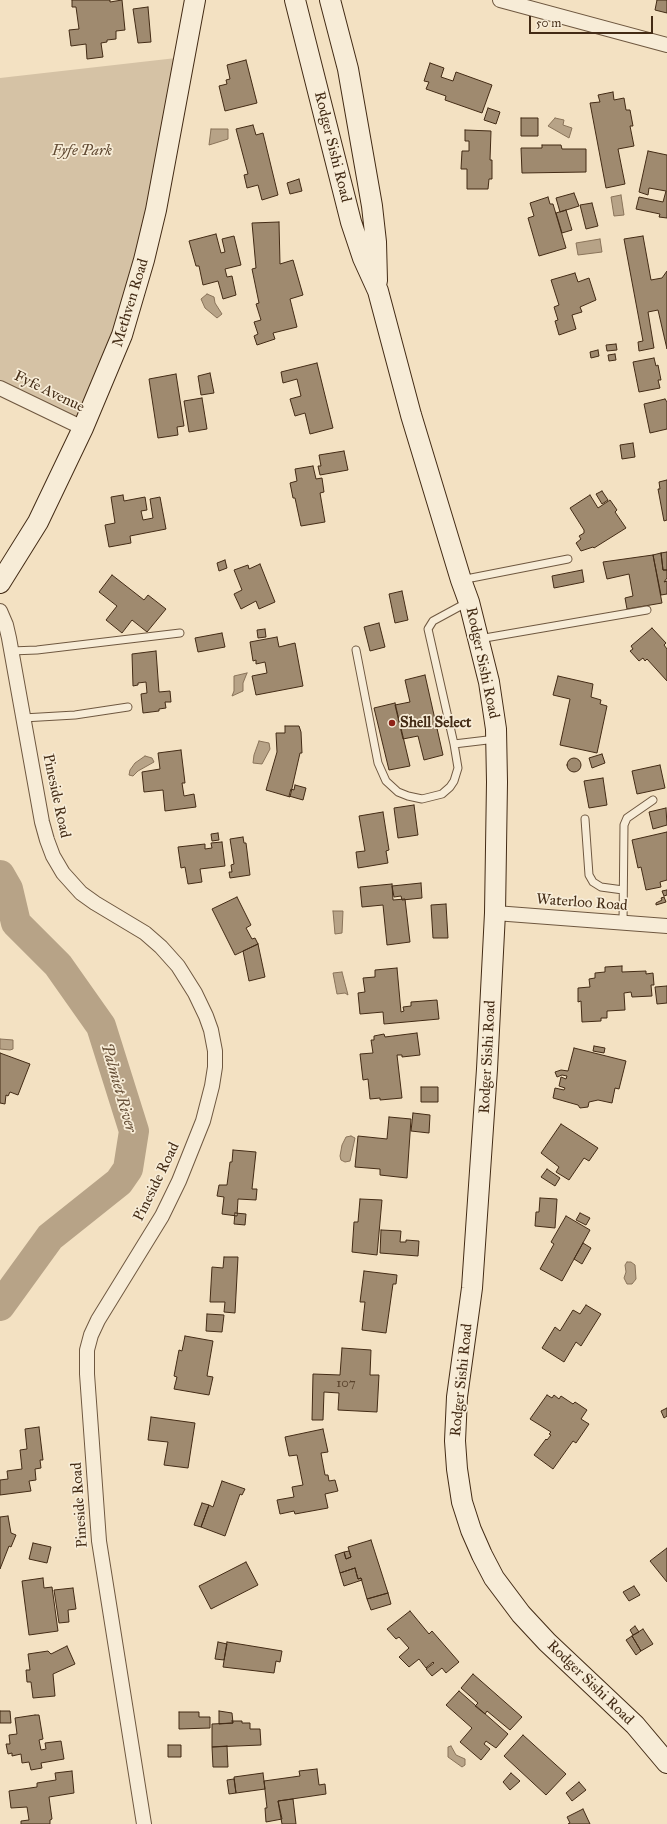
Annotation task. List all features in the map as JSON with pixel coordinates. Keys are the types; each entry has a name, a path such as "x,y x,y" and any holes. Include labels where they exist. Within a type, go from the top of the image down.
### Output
{"main road":[{"name":"Methven Road","path":"0,583 38,522 83,428 120,341 144,260 156,210 195,0"},
{"name":"Rodger Sishi Road","path":"295,0 351,222 363,258 378,291 407,401 469,602 489,682 497,739 495,913 487,1069 472,1288 457,1397 455,1441 457,1469 462,1502 471,1530 494,1578 521,1614 547,1642 635,1725 667,1762"},
{"name":"Rodger Sishi Road","path":"330,0 348,69 372,206 376,242 378,291"}],"street":[{"path":"500,0 667,46"},
{"name":"Fyfe Avenue","path":"0,388 83,428"},
{"name":"Pineside Road","path":"0,611 6,625 42,822 46,840 53,856 63,873 81,893 145,933 160,946 178,966 195,993 206,1016 212,1030 215,1051 215,1067 212,1086 202,1121 179,1181 162,1216 98,1320 91,1335 87,1350 87,1374 98,1541 144,1824"},
{"name":"Waterloo Road","path":"495,913 667,926"}],"lane":[{"path":"461,580 568,559"},
{"path":"356,650 381,774 389,785 398,792 422,799 442,794 450,787 457,774 454,744 428,630 433,621 469,602"},
{"path":"478,639 647,610"},
{"path":"11,651 37,650 180,633"},
{"path":"23,718 75,714 128,707"},
{"path":"454,744 497,739"},
{"path":"623,923 624,825 627,818 653,800"},
{"path":"585,819 589,875 593,882 601,887 623,890"}],"green space":[{"name":"Fyfe Park","path":"185,57 147,246 81,429 0,392 0,78"}],"shaded area":[{"path":"555,118 564,120 563,125 572,128 569,138 548,126"},
{"path":"211,129 228,129 228,139 209,145"},
{"path":"621,195 624,215 614,216 611,197"},
{"path":"600,239 602,252 578,255 576,243"},
{"path":"207,294 214,297 215,303 222,314 217,318 205,308 201,299"},
{"path":"247,673 243,683 243,691 232,696 234,691 234,676"},
{"path":"259,741 269,743 270,749 262,764 253,763"},
{"path":"145,756 152,758 154,762 138,771 133,776 129,775 130,770 135,763"},
{"path":"333,911 343,911 342,933 335,934"},
{"path":"342,972 348,995 345,993 337,994 333,973"},
{"path":"0,1039 13,1040 13,1049 0,1049"},
{"path":"351,1136 355,1138 350,1161 345,1162 341,1160 340,1156 342,1145 346,1137"},
{"path":"627,1262 631,1262 635,1265 636,1279 632,1284 627,1284 624,1278 626,1272 625,1265"},
{"path":"451,1746 456,1755 465,1759 465,1765 462,1767 448,1757 448,1747"}],"building":[{"path":"72,0 110,0 110,2 122,0 125,30 116,31 116,39 107,40 107,42 101,43 103,57 87,59 86,44 71,46 69,30 79,29 76,7 72,7"},
{"path":"657,0 667,0 667,13 655,10"},
{"path":"148,7 151,42 138,43 133,9"},
{"path":"246,60 257,103 225,111 219,86 227,84 226,80 230,79 227,65"},
{"path":"430,63 444,68 441,77 453,81 456,72 492,85 482,113 445,100 446,96 426,89 429,82 424,81"},
{"path":"613,92 614,100 624,98 626,110 630,110 633,126 630,126 634,146 618,149 625,184 606,188 590,103 600,102 598,95"},
{"path":"488,108 500,112 496,124 484,120"},
{"path":"521,118 538,118 538,136 521,136"},
{"path":"253,125 256,135 263,133 278,195 262,200 258,185 247,188 244,175 248,174 236,129"},
{"path":"465,130 491,131 490,160 492,160 492,179 489,179 488,189 467,189 467,169 461,169 462,151 469,151 469,141 465,141"},
{"path":"542,145 561,145 562,149 586,149 586,172 522,173 521,148 542,148"},
{"path":"648,151 667,155 667,218 659,217 660,214 636,209 639,197 663,202 666,191 649,188 648,195 639,192"},
{"path":"299,179 302,191 290,194 287,183"},
{"path":"574,193 579,206 560,212 556,198"},
{"path":"548,197 550,204 553,204 566,248 539,256 528,218 534,216 530,203"},
{"path":"592,203 598,226 586,229 580,205"},
{"path":"566,210 572,230 562,233 556,213"},
{"path":"279,222 280,264 293,260 303,295 290,299 297,327 273,333 275,339 257,345 254,336 258,334 254,322 261,320 256,304 259,303 252,269 256,268 252,223"},
{"path":"216,234 221,253 225,252 222,239 234,236 241,265 225,269 227,277 232,276 236,295 223,299 218,281 203,285 199,266 196,266 189,241"},
{"path":"643,236 651,280 662,278 667,271 667,349 658,310 648,312 654,348 639,351 638,342 643,341 624,239"},
{"path":"575,273 578,282 589,278 596,300 580,307 582,312 572,315 576,329 559,335 555,321 558,320 554,307 559,305 551,280"},
{"path":"616,344 617,350 607,351 606,345"},
{"path":"598,350 599,356 591,358 590,352"},
{"path":"615,354 616,360 609,361 608,355"},
{"path":"654,358 656,366 658,365 661,380 658,380 660,388 639,392 633,362"},
{"path":"317,363 333,428 310,434 305,413 295,416 290,399 301,396 297,379 283,383 281,372"},
{"path":"210,373 214,393 201,395 198,376"},
{"path":"176,374 184,426 177,427 178,435 158,438 149,379"},
{"path":"202,398 207,429 189,432 184,401"},
{"path":"665,399 667,402 667,429 650,433 644,404"},
{"path":"633,443 635,457 622,459 620,445"},
{"path":"344,451 348,470 320,475 318,466 321,466 319,455"},
{"path":"313,466 316,479 322,478 324,492 320,493 325,522 301,526 290,483 297,481 295,469"},
{"path":"667,480 667,520 664,521 658,489 660,489 659,482"},
{"path":"602,491 608,500 602,504 596,494"},
{"path":"123,495 124,501 145,497 147,510 141,511 143,520 153,518 150,499 160,497 166,529 130,536 131,543 109,547 105,525 115,523 111,497"},
{"path":"590,495 598,508 610,500 617,510 615,512 626,528 594,548 581,551 576,543 581,539 579,536 584,533 584,530 570,508"},
{"path":"667,552 667,570 663,570 661,553"},
{"path":"661,553 663,570 667,570 667,578 664,582 667,581 667,594 661,595 653,555"},
{"path":"653,555 662,603 627,609 625,598 633,596 629,574 607,579 603,562"},
{"path":"225,560 227,568 219,571 217,563"},
{"path":"260,564 275,602 259,609 256,601 241,609 234,594 242,590 234,570 248,565 249,569"},
{"path":"582,570 584,582 554,588 552,576"},
{"path":"112,575 144,600 148,595 166,609 147,632 132,620 122,633 106,620 117,606 99,592"},
{"path":"402,591 408,620 395,623 389,594"},
{"path":"379,623 385,647 370,651 364,627"},
{"path":"652,628 666,643 664,645 667,649 667,681 647,659 645,661 643,658 639,661 630,651 633,649 631,646"},
{"path":"265,629 266,637 258,638 257,630"},
{"path":"222,633 225,647 198,652 195,638"},
{"path":"277,637 279,647 295,643 303,686 256,695 252,676 267,673 265,662 256,664 256,660 253,661 250,642"},
{"path":"156,651 159,692 170,691 171,702 165,702 166,708 159,709 159,711 143,713 141,694 147,693 146,682 138,683 138,685 133,686 132,654"},
{"path":"425,675 443,755 424,760 418,736 403,739 395,705 410,702 405,680"},
{"path":"558,676 593,684 591,697 601,700 600,704 607,706 597,753 560,745 570,699 553,695"},
{"path":"395,703 410,766 389,770 374,708"},
{"path":"285,726 299,726 301,732 302,753 300,753 290,797 266,790 277,752 276,733 285,733"},
{"path":"181,750 185,783 182,783 184,796 194,794 196,807 165,811 163,790 144,792 142,772 160,769 158,753"},
{"path":"602,754 605,763 592,768 589,758"},
{"path":"571,758 577,758 581,762 581,768 577,772 571,772 567,768 567,762"},
{"path":"660,765 665,788 637,794 632,771"},
{"path":"603,778 607,805 589,808 584,781"},
{"path":"295,785 306,788 303,800 289,796 291,789 294,790"},
{"path":"414,805 418,835 398,838 394,808"},
{"path":"666,808 667,825 653,829 649,812"},
{"path":"383,812 389,850 386,851 388,863 358,868 356,852 365,851 359,816"},
{"path":"667,832 667,880 660,882 661,887 646,890 641,867 638,868 632,840"},
{"path":"218,833 219,840 212,841 211,834"},
{"path":"243,837 244,843 246,843 250,875 230,878 229,872 232,872 231,865 234,864 230,839"},
{"path":"222,842 225,866 200,869 202,882 188,884 185,867 181,868 178,847 205,844 205,849 212,848 211,843"},
{"path":"421,883 422,898 402,900 401,896 394,897 392,886"},
{"path":"392,884 393,900 405,899 410,942 387,945 383,905 362,907 360,887"},
{"path":"667,890 667,895 664,896 662,891"},
{"path":"237,897 251,925 246,928 252,939 255,938 258,944 235,955 212,909"},
{"path":"664,897 666,902 656,905 656,903 662,900 661,898"},
{"path":"446,904 448,938 433,938 431,905"},
{"path":"258,944 265,977 249,981 243,951"},
{"path":"622,966 622,972 646,971 646,974 653,973 654,985 651,985 652,996 632,997 631,992 624,993 625,1010 607,1011 607,1018 601,1018 601,1021 582,1022 581,1001 578,1002 578,988 590,987 589,979 595,978 595,973 605,972 605,967"},
{"path":"397,968 401,1012 404,1011 403,1007 411,1006 411,1002 437,1000 439,1019 384,1024 383,1012 360,1014 358,993 365,992 363,978 375,977 375,970"},
{"path":"667,986 667,1003 657,1004 655,987"},
{"path":"417,1033 420,1055 402,1057 402,1055 397,1055 402,1098 380,1100 380,1098 370,1099 368,1079 363,1080 360,1054 373,1053 371,1040 374,1040 374,1036 384,1034 385,1037"},
{"path":"594,1046 605,1048 604,1053 593,1051"},
{"path":"574,1048 626,1061 619,1089 615,1088 612,1103 598,1100 589,1102 588,1107 580,1108 578,1105 553,1098 555,1088 564,1090 565,1088 559,1086 561,1077 566,1079 567,1076 562,1075 557,1077 555,1072 561,1070 568,1071"},
{"path":"0,1053 30,1064 18,1095 10,1092 8,1096 6,1095 5,1104 0,1103"},
{"path":"421,1087 438,1087 438,1102 421,1102"},
{"path":"413,1113 430,1115 429,1133 411,1131"},
{"path":"389,1117 411,1119 407,1178 380,1175 380,1169 355,1167 358,1136 387,1139"},
{"path":"561,1124 598,1148 589,1161 584,1158 569,1180 556,1172 559,1167 541,1153"},
{"path":"233,1150 256,1152 252,1189 257,1189 256,1200 238,1199 237,1216 222,1214 224,1197 217,1196 219,1185 227,1185"},
{"path":"547,1169 560,1178 555,1186 541,1177"},
{"path":"540,1198 557,1199 555,1228 535,1226 536,1212 539,1212"},
{"path":"360,1199 382,1200 377,1255 352,1252 354,1222 358,1222"},
{"path":"235,1213 246,1214 245,1225 234,1224"},
{"path":"580,1213 590,1218 586,1225 576,1220"},
{"path":"566,1216 590,1230 562,1281 540,1269 554,1244 551,1242"},
{"path":"381,1230 401,1231 400,1242 406,1242 406,1240 419,1241 418,1256 380,1253"},
{"path":"583,1243 591,1248 582,1264 574,1259"},
{"path":"224,1257 238,1257 235,1313 224,1312 225,1302 210,1302 212,1267 223,1268"},
{"path":"364,1271 397,1275 396,1284 393,1284 386,1333 362,1330 365,1302 360,1302"},
{"path":"586,1305 601,1314 581,1346 576,1342 564,1362 542,1348 555,1327 560,1331 573,1310 580,1314"},
{"path":"207,1314 224,1315 222,1332 206,1331"},
{"path":"185,1336 213,1341 207,1376 213,1377 209,1395 174,1389 177,1377 174,1376 179,1350 182,1351"},
{"path":"342,1348 371,1350 370,1375 379,1375 377,1412 338,1410 339,1393 324,1392 323,1420 312,1420 313,1374 340,1375"},
{"path":"547,1395 552,1398 554,1395 559,1399 561,1396 573,1404 575,1402 587,1410 581,1419 589,1424 576,1443 573,1441 553,1469 534,1455 546,1439 547,1440 551,1435 549,1434 551,1432 530,1419"},
{"path":"667,1408 667,1416 664,1418 661,1411"},
{"path":"151,1417 195,1423 188,1468 164,1465 168,1442 148,1440"},
{"path":"39,1427 43,1460 40,1460 41,1468 35,1469 36,1480 29,1481 31,1491 0,1495 0,1480 8,1479 7,1471 22,1469 20,1450 27,1449 25,1429"},
{"path":"323,1429 328,1452 321,1453 325,1475 328,1475 329,1481 335,1480 338,1491 325,1494 328,1508 295,1514 294,1511 280,1514 277,1500 294,1497 292,1487 303,1485 297,1455 289,1456 285,1437"},
{"path":"222,1481 245,1489 242,1495 240,1494 225,1536 201,1527 209,1505 213,1507"},
{"path":"202,1503 209,1505 201,1527 194,1525"},
{"path":"8,1516 11,1533 16,1535 11,1547 9,1546 0,1569 0,1517"},
{"path":"371,1540 388,1593 367,1599 361,1578 358,1579 355,1568 340,1573 335,1555 344,1552 346,1559 351,1557 348,1547"},
{"path":"33,1543 51,1547 47,1563 29,1559"},
{"path":"667,1548 667,1582 650,1561"},
{"path":"349,1551 351,1557 346,1559 344,1552"},
{"path":"246,1562 258,1585 211,1609 199,1586"},
{"path":"355,1568 358,1579 361,1578 362,1580 344,1586 340,1573"},
{"path":"43,1578 44,1588 52,1587 58,1631 29,1635 22,1581"},
{"path":"634,1586 640,1595 629,1601 623,1592"},
{"path":"73,1588 76,1609 68,1610 69,1622 59,1623 54,1590"},
{"path":"388,1593 391,1604 371,1610 367,1599"},
{"path":"410,1611 429,1634 432,1631 459,1662 446,1673 442,1668 432,1676 426,1669 434,1663 433,1662 426,1668 419,1659 409,1667 399,1657 409,1648 399,1637 396,1639 387,1629"},
{"path":"635,1626 639,1632 633,1635 630,1630"},
{"path":"643,1629 653,1644 641,1651 632,1636"},
{"path":"632,1636 641,1651 636,1655 626,1640"},
{"path":"218,1642 227,1644 224,1660 215,1659"},
{"path":"227,1642 282,1651 280,1662 276,1661 274,1673 223,1667"},
{"path":"67,1646 75,1664 53,1674 55,1696 33,1698 31,1682 27,1682 26,1670 30,1670 28,1654 48,1651 51,1654"},
{"path":"473,1674 522,1717 510,1730 487,1711 485,1714 475,1706 478,1703 461,1688"},
{"path":"459,1691 508,1734 496,1748 486,1741 484,1744 490,1749 481,1760 460,1742 472,1728 446,1705"},
{"path":"0,1711 10,1711 11,1723 0,1723"},
{"path":"219,1711 232,1713 233,1723 219,1724"},
{"path":"179,1712 199,1712 199,1717 210,1717 210,1728 179,1729"},
{"path":"39,1715 43,1739 39,1740 41,1750 46,1749 45,1743 61,1741 64,1759 41,1763 42,1768 31,1770 29,1762 22,1763 21,1754 12,1756 12,1753 8,1754 6,1744 10,1744 9,1735 17,1734 15,1718"},
{"path":"232,1721 250,1723 250,1729 260,1729 261,1745 212,1747 212,1724 233,1723"},
{"path":"523,1735 566,1774 546,1795 504,1756"},
{"path":"168,1745 181,1745 181,1757 168,1757"},
{"path":"227,1746 228,1767 213,1767 212,1747"},
{"path":"317,1769 319,1785 325,1784 326,1794 278,1801 282,1819 266,1822 265,1808 267,1808 264,1781 300,1776 299,1771"},
{"path":"72,1771 74,1793 49,1797 52,1819 50,1820 50,1824 21,1824 21,1821 29,1820 27,1807 11,1808 9,1791 37,1787 37,1783 56,1780 55,1773"},
{"path":"263,1773 265,1789 236,1793 234,1777"},
{"path":"511,1773 520,1781 510,1790 503,1782"},
{"path":"234,1779 236,1793 229,1794 227,1780"},
{"path":"579,1782 586,1790 572,1801 566,1793"},
{"path":"293,1799 296,1824 282,1824 278,1801"},
{"path":"583,1809 590,1824 568,1824 570,1823 567,1817"}],"waterway":[{"name":"Palmiet River","path":"0,875 8,889 16,923 58,965 101,1026 134,1131 128,1169 119,1182 50,1237 0,1306"}],"place":[{"name":"Shell Select","path":"392,723"}]}
